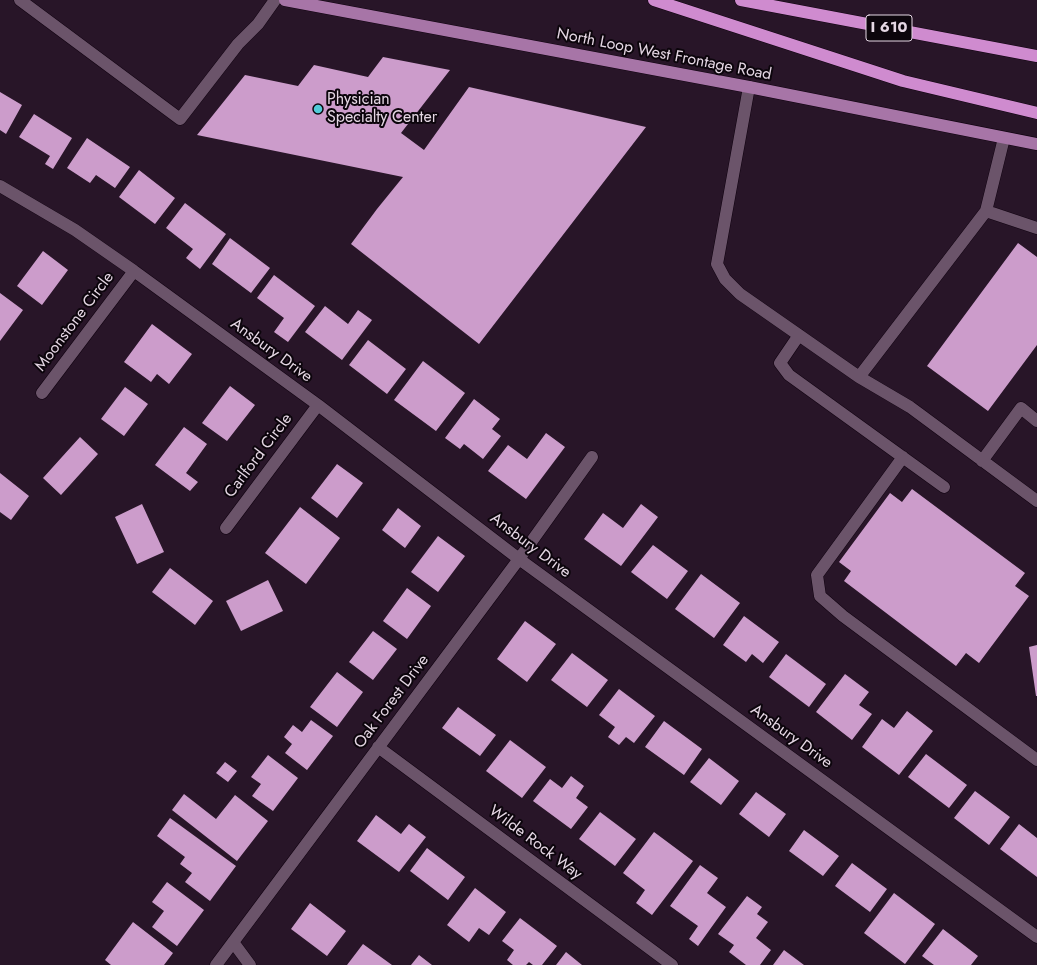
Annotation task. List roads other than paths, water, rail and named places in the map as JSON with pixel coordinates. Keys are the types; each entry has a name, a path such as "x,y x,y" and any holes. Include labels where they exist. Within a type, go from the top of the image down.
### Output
{"highway":[{"path":"654,0 902,81 1037,113"},
{"name":"I 610","path":"741,0 1037,56"}],"main road":[{"name":"North Loop West Frontage Road","path":"285,0 749,87 1037,144"}],"street":[{"path":"20,0 180,119 238,44 258,24 275,0"},
{"path":"749,87 717,264 725,279 740,294 860,377 910,407 1037,501"},
{"path":"860,377 986,212 1004,138"},
{"name":"Ansbury Drive","path":"0,186 75,230 134,271 318,405 520,559 1037,937"},
{"path":"986,212 1037,228"},
{"name":"Moonstone Circle","path":"42,392 134,271"},
{"path":"799,335 780,363 789,375 944,487"},
{"name":"Carlford Circle","path":"226,528 318,405"},
{"path":"982,461 1020,408 1037,421"},
{"name":"Oak Forest Drive","path":"216,965 520,559 592,457"},
{"path":"903,457 818,575 820,596 843,616 1037,760"},
{"name":"Wilde Rock Way","path":"378,747 672,965"},
{"path":"233,942 250,965"}],"place":[{"name":"Physician Specialty Center","path":"318,109"}]}
